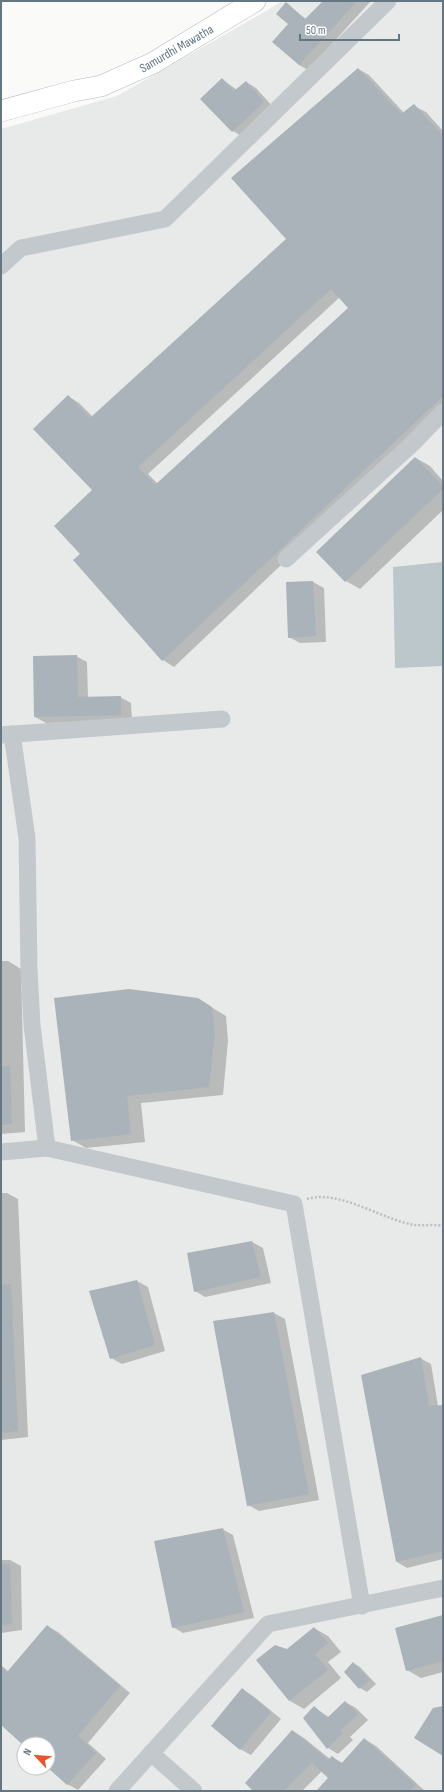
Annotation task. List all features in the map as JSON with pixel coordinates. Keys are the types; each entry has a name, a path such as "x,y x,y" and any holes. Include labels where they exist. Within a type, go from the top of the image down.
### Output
{"main road":[{"name":"Samurdhi Mawatha","path":"1,111 101,86 153,63 255,1"}],"lane":[{"path":"1,266 21,248 165,219 388,1"},
{"path":"286,559 412,444 443,412"},
{"path":"47,1148 32,1025 29,970 26,838 7,735 222,719"},
{"path":"1,1152 47,1148 294,1204 362,1606"},
{"path":"117,1791 268,1624 362,1606 443,1588"},
{"path":"151,1753 194,1791"}],"path":[{"path":"294,1204 318,1196 351,1203 415,1225 443,1226"}],"shaded area":[{"path":"282,1 443,1 443,1791 1,1791 1,129 117,96"},
{"path":"443,562 443,666 395,668 393,567"}],"building":[{"path":"323,1 357,1 299,65 272,42 288,24 276,14 286,2 305,19"},
{"path":"358,68 401,114 414,104 443,136 443,396 162,661 73,560 80,554 54,526 92,490 33,429 68,395 90,418 286,239 231,178","holes":["331,289 348,308 155,485 138,467"]},
{"path":"222,78 234,91 246,81 264,102 232,132 200,99"},
{"path":"415,457 443,486 443,489 345,582 316,552"},
{"path":"313,581 316,636 288,638 286,582"},
{"path":"77,655 78,697 121,696 121,715 34,717 33,656"},
{"path":"129,989 198,998 212,1007 215,1033 209,1087 127,1096 131,1134 71,1141 54,998"},
{"path":"1,1066 10,1066 12,1124 1,1125"},
{"path":"252,1241 261,1277 194,1292 187,1253"},
{"path":"137,1280 155,1345 110,1359 89,1291"},
{"path":"11,1284 18,1431 1,1433 1,1285"},
{"path":"274,1312 309,1494 247,1506 213,1321"},
{"path":"421,1357 429,1406 443,1405 443,1551 396,1562 361,1375"},
{"path":"223,1528 244,1612 172,1628 154,1541"},
{"path":"1,1564 10,1564 12,1624 1,1626"},
{"path":"443,1615 443,1661 406,1671 395,1628"},
{"path":"47,1625 120,1686 78,1736 96,1753 67,1785 56,1775 56,1736 16,1736 16,1739 1,1725 1,1667 7,1672"},
{"path":"314,1627 328,1643 315,1654 328,1670 289,1701 256,1660 275,1645 287,1649"},
{"path":"353,1662 370,1680 359,1689 344,1672"},
{"path":"242,1688 271,1712 240,1750 211,1726"},
{"path":"345,1701 358,1714 340,1731 343,1733 327,1749 303,1718 314,1706 327,1718"},
{"path":"443,1706 443,1756 414,1738 433,1708"},
{"path":"292,1730 328,1760 332,1756 341,1764 364,1738 416,1785 410,1791 316,1791 328,1778 312,1763 284,1791 253,1791 245,1783"}]}
